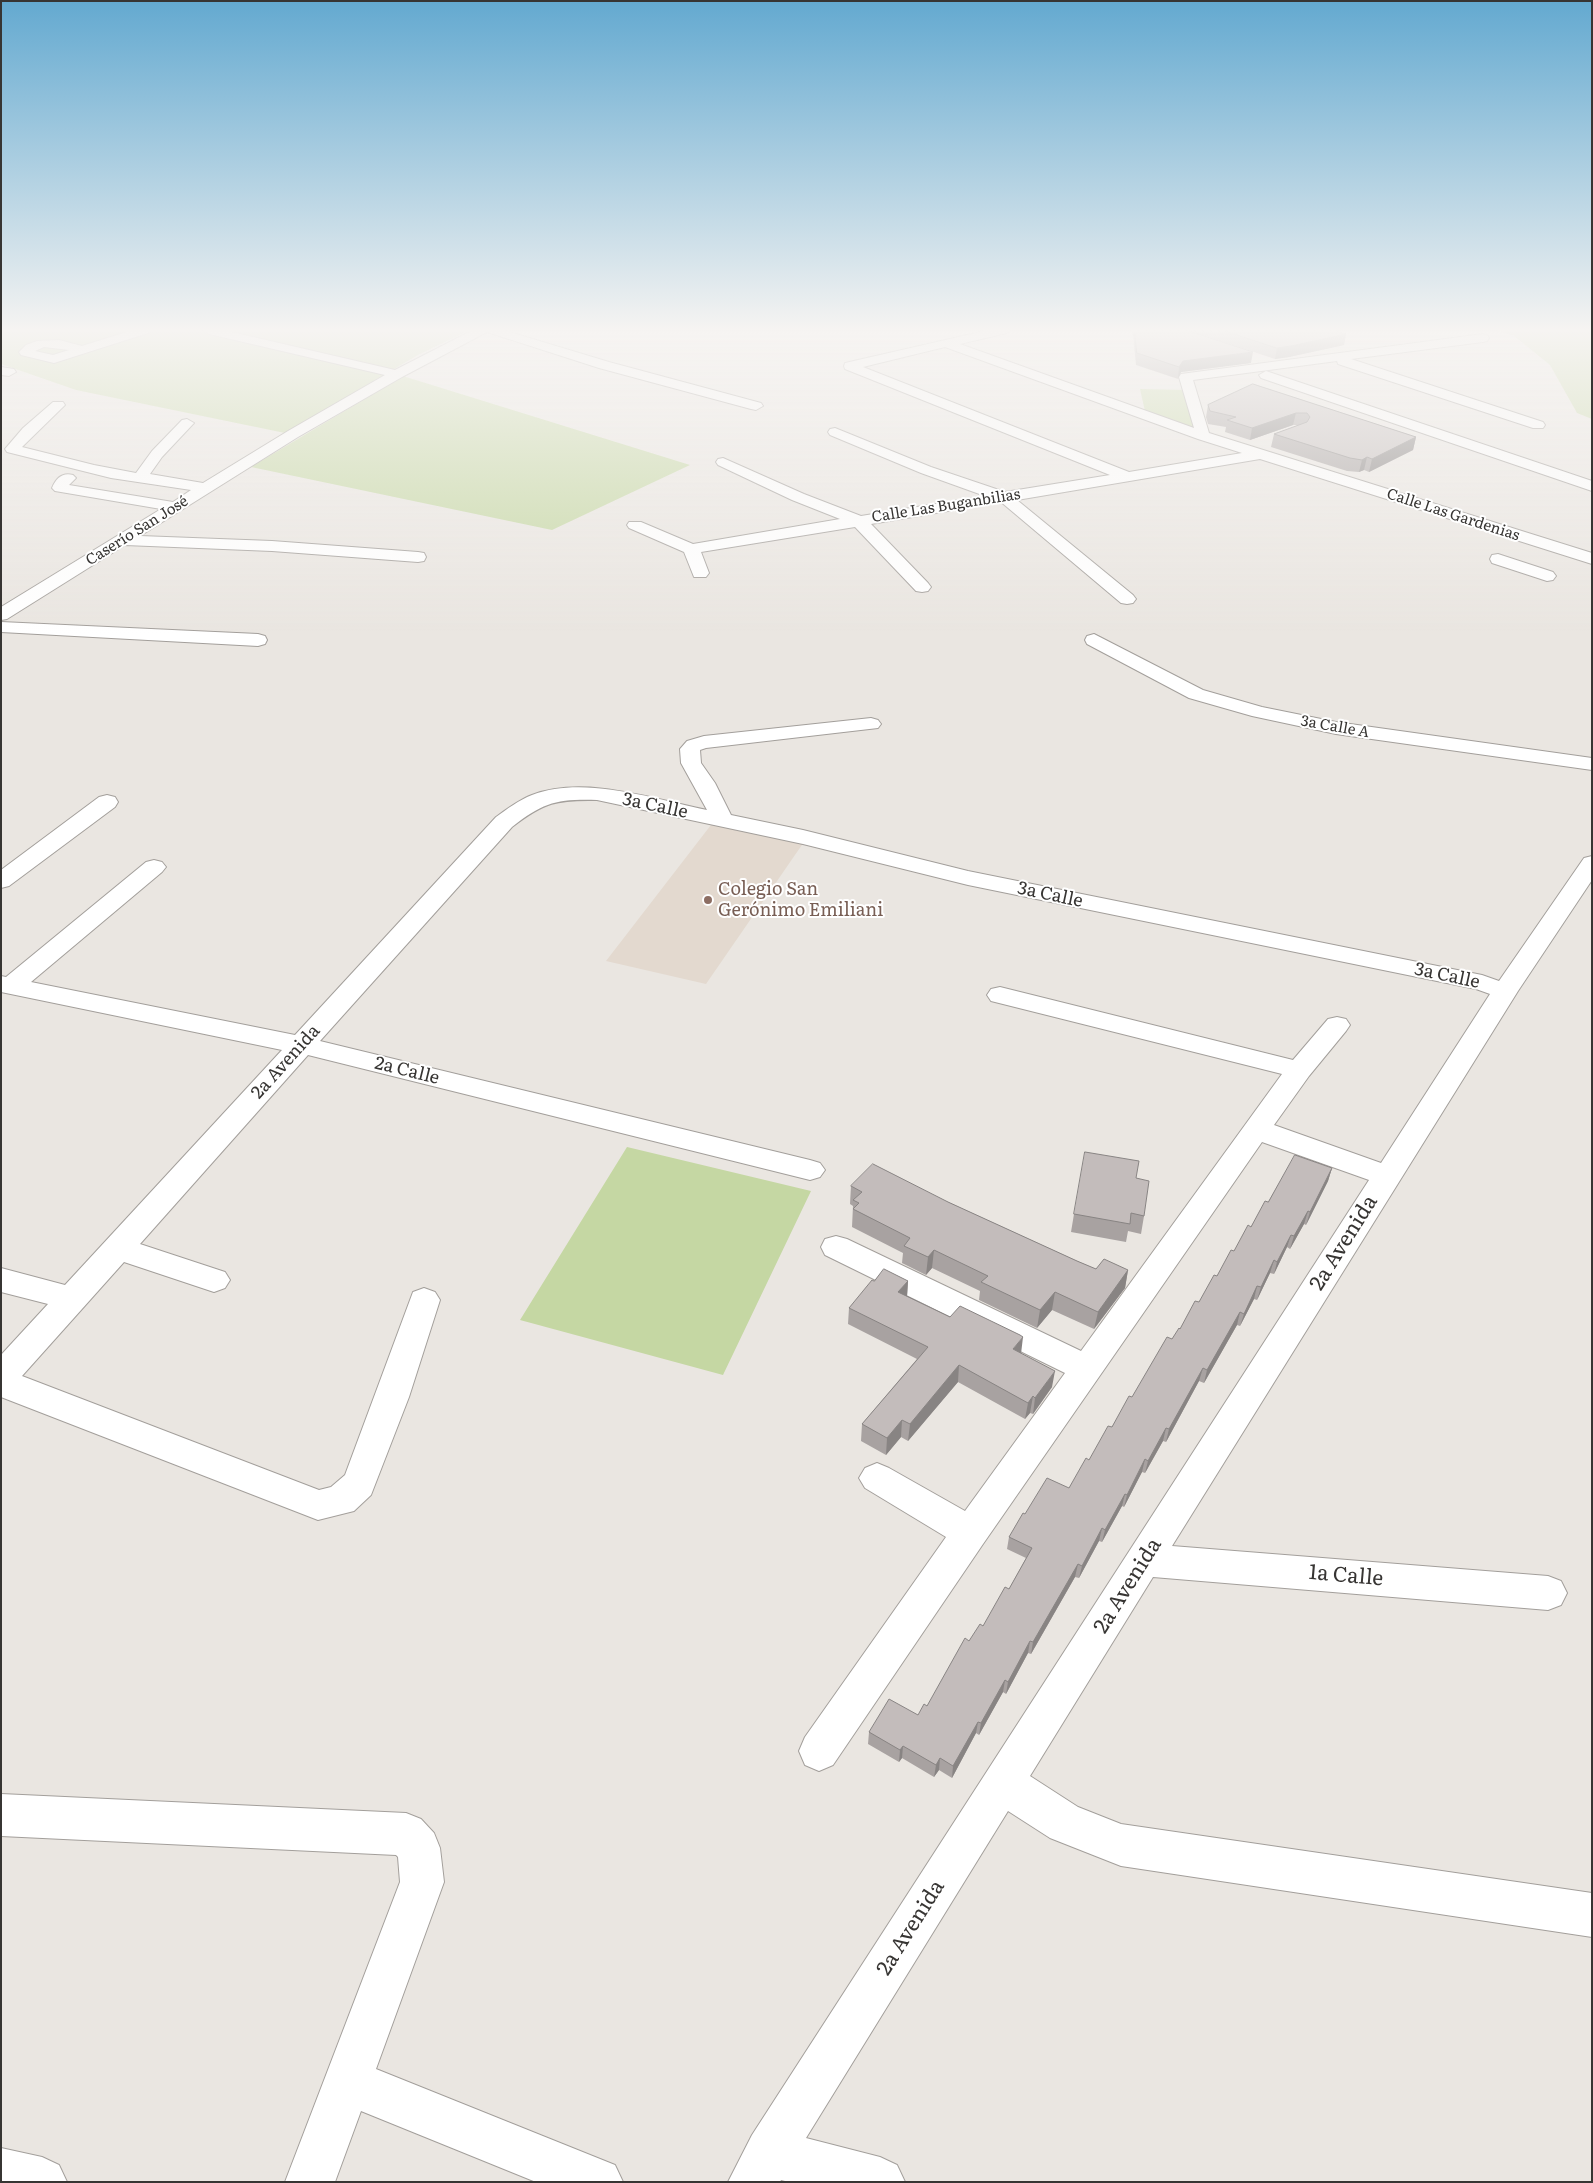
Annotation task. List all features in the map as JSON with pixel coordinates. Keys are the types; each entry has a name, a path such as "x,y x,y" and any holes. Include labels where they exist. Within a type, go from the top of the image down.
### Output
{"street":[{"path":"27,432 12,449 64,461 105,474 206,488"},
{"path":"144,479 142,475 157,454 178,432"},
{"name":"Caserío San José","path":"1,615 296,432"},
{"path":"835,432 926,470 1004,497 1127,599"},
{"path":"1016,432 1127,476"},
{"name":"Calle Las Gardenias","path":"1192,432 1257,449 1592,560"},
{"path":"1202,432 1203,436"},
{"path":"1437,432 1592,486"},
{"path":"1510,434 1517,432"},
{"path":"1472,445 1491,440"},
{"name":"Calle Las Buganbilias","path":"691,549 1127,476 1257,449"},
{"path":"723,462 798,497 859,521 922,587"},
{"path":"68,478 62,483 60,488 176,507"},
{"path":"635,525 691,549 700,573"},
{"path":"124,540 272,546 418,557"},
{"path":"1535,542 1498,560 1547,576"},
{"path":"1,627 258,640"},
{"name":"3a Calle A","path":"1094,640 1196,694 1259,712 1336,728 1592,764"},
{"path":"723,821 704,783 691,763 690,749 694,745 704,742 870,724"},
{"name":"2a Avenida","path":"1,1379 504,822 524,806 543,796 569,792 597,794"},
{"name":"3a Calle","path":"597,794 803,837 968,878 1482,983 1505,991"},
{"path":"1,881 107,802"},
{"name":"2a Avenida","path":"761,2167 1386,1176 1505,991 1592,863"},
{"path":"6,985 154,867"},
{"name":"2a Calle","path":"6,985 301,1045 810,1170"},
{"path":"1000,996 1299,1070"},
{"path":"819,1751 970,1533 1256,1128 1299,1070 1338,1025"},
{"path":"1256,1128 1386,1176"},
{"path":"836,1247 1087,1369"},
{"path":"118,1248 214,1280"},
{"path":"1,1280 72,1299"},
{"path":"1,1379 16,1389 318,1505 341,1500 358,1484 392,1398 424,1300"},
{"path":"877,1478 970,1533"},
{"name":"1a Calle","path":"1144,1560 1548,1592"},
{"path":"1003,1783 1065,1823 1121,1845 1592,1915"},
{"path":"1,1815 406,1834 419,1848 422,1882 310,2182"},
{"path":"348,2082 598,2182"},
{"path":"761,2167 880,2182"},
{"path":"1,2172 42,2182"}],"shaded area":[{"name":"Colegio San Gerónimo Emiliani","path":"714,821 806,839 706,984 606,961"}],"green space":[{"path":"310,432 583,432 690,465 552,530 251,467"},
{"path":"1191,432 1202,432 1203,436"},
{"path":"627,1147 811,1191 723,1375 520,1320"}],"building":[{"path":"1280,432 1400,432 1416,437 1372,459 1367,457 1362,460 1274,434"},
{"path":"1085,1152 1139,1161 1136,1178 1149,1181 1144,1216 1131,1213 1130,1224 1074,1214"},
{"path":"1295,1155 1332,1168 1310,1212 1308,1211 1294,1236 1291,1235 1277,1262 1274,1260 1261,1287 1257,1286 1244,1314 1240,1312 1207,1370 1203,1368 1169,1429 1166,1428 1148,1461 1145,1459 1127,1495 1125,1494 1105,1530 1102,1528 1082,1566 1078,1564 1033,1642 1030,1641 1008,1682 1005,1680 981,1723 978,1722 953,1766 940,1758 936,1765 903,1746 900,1750 869,1732 889,1699 918,1715 924,1704 927,1706 965,1638 969,1641 980,1624 983,1626 1005,1587 1009,1589 1032,1548 1009,1537 1023,1513 1025,1514 1047,1478 1069,1488 1086,1458 1089,1460 1108,1426 1112,1427 1129,1396 1132,1397 1167,1337 1172,1339 1180,1329 1195,1301 1199,1302 1214,1275 1217,1276 1231,1250 1234,1251 1248,1225 1251,1227 1265,1201 1268,1202"},
{"path":"873,1164 948,1202 1096,1269 1104,1259 1128,1270 1098,1312 1055,1292 1040,1310 981,1282 988,1276 934,1250 928,1257 904,1246 910,1238 853,1209 859,1203 853,1200 862,1192 851,1186"},
{"path":"884,1269 908,1281 898,1292 950,1317 960,1306 1020,1335 1023,1337 1013,1349 1055,1371 1035,1398 1033,1396 1028,1403 959,1365 910,1424 902,1420 887,1438 862,1424 928,1347 849,1308 872,1280 874,1281"}],"place":[{"name":"Colegio San Gerónimo Emiliani","path":"708,900"}]}
